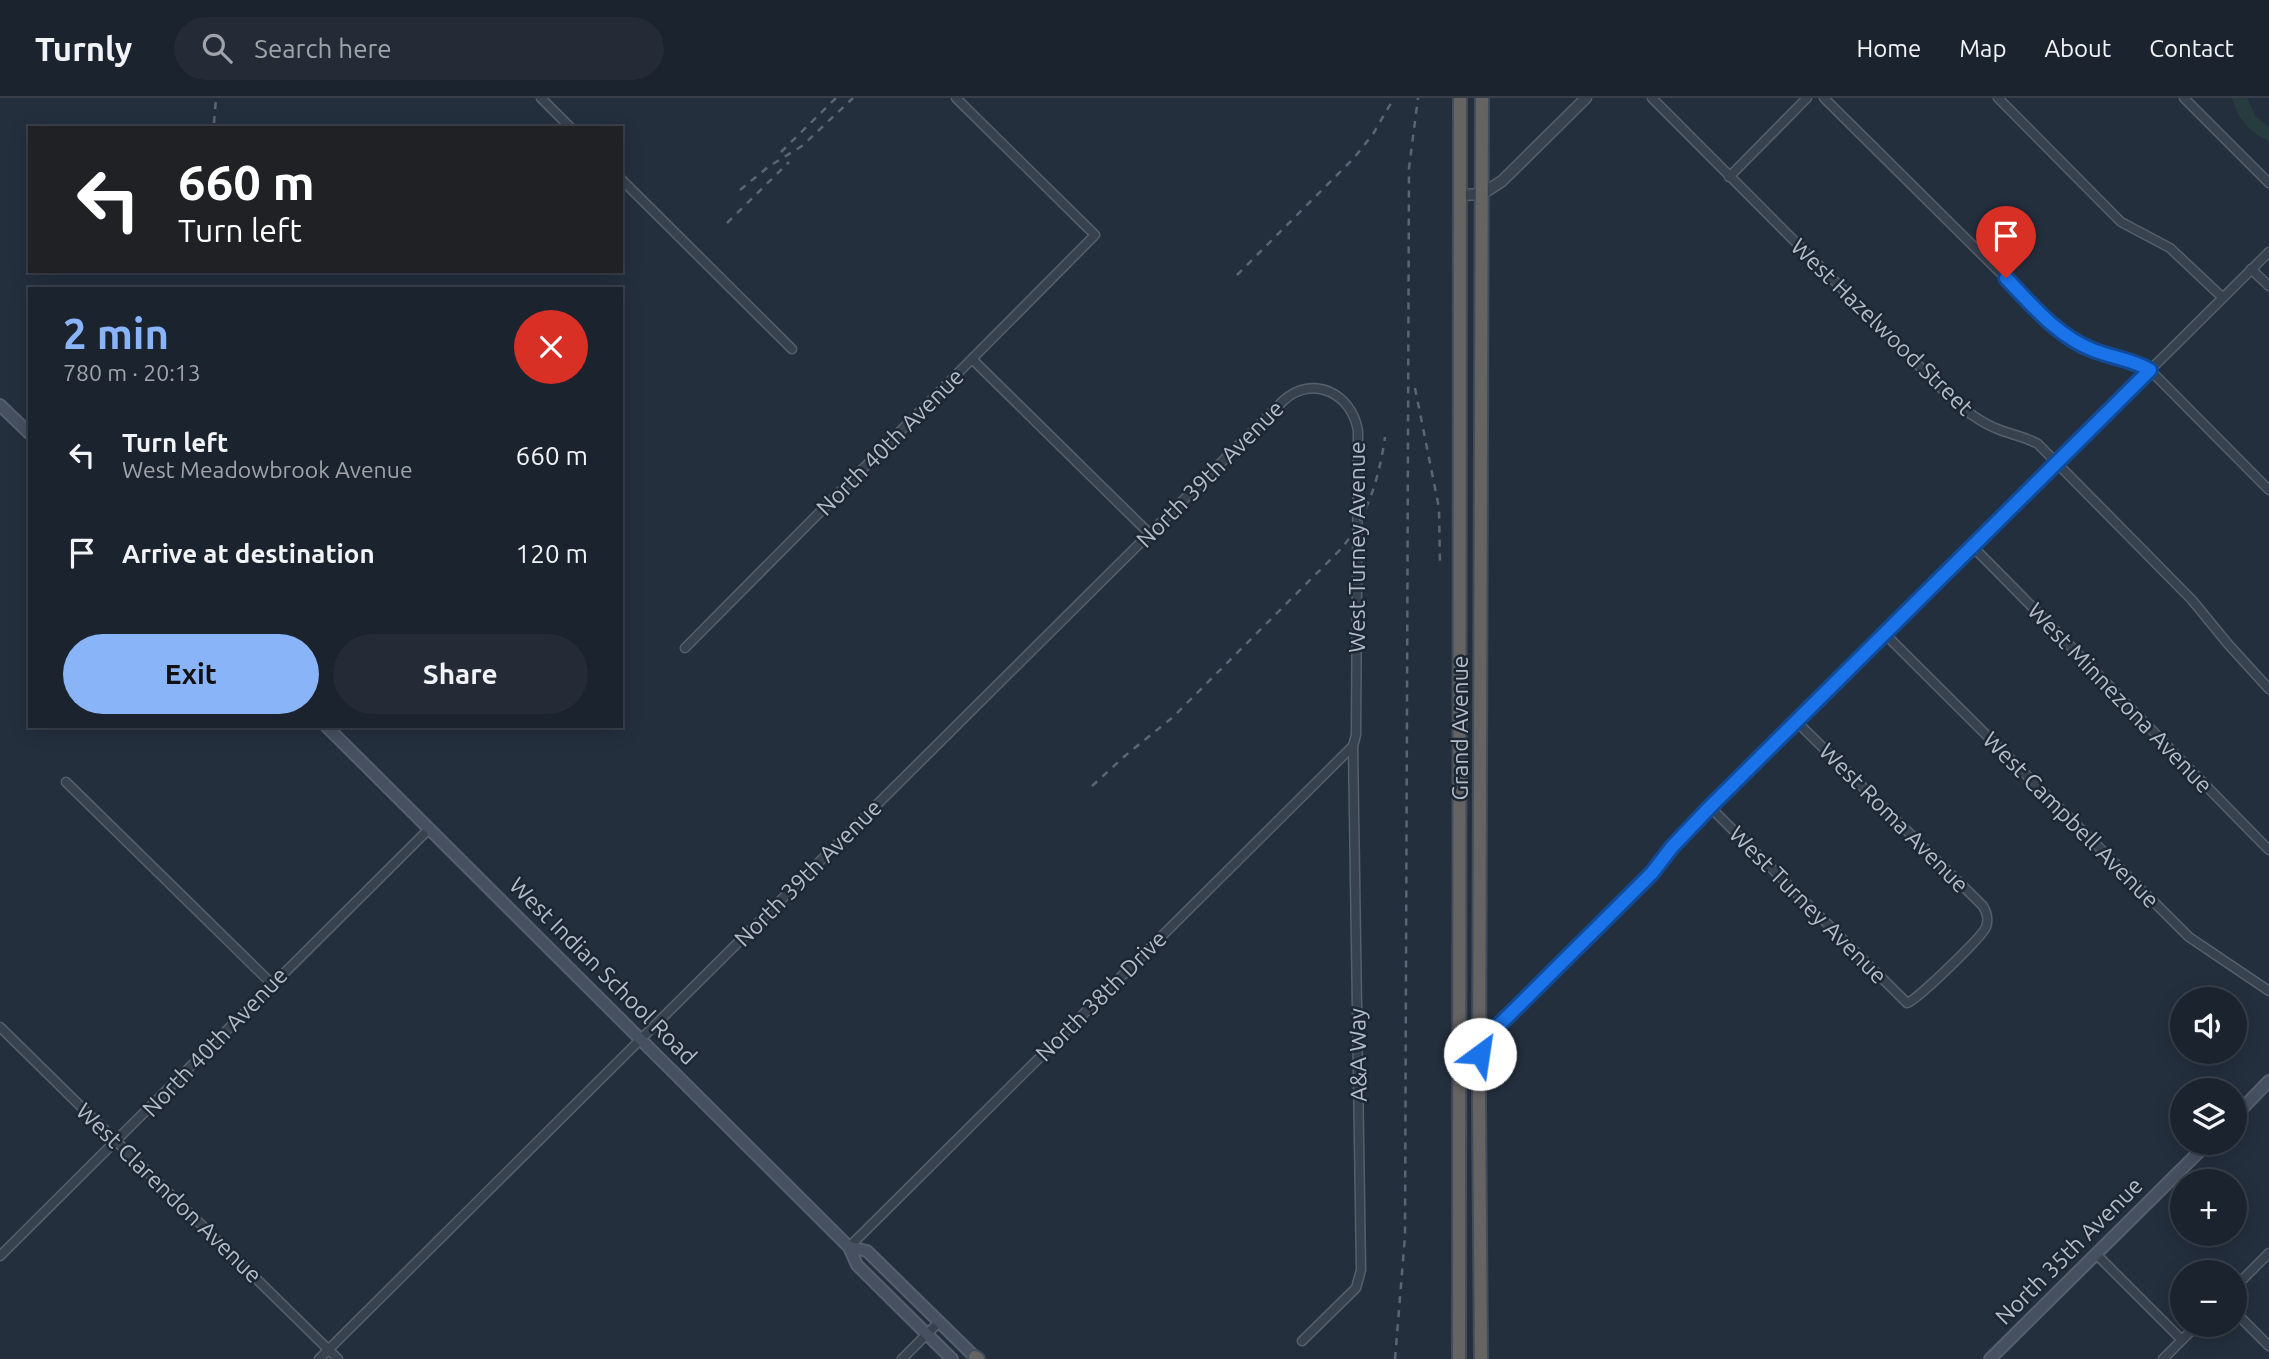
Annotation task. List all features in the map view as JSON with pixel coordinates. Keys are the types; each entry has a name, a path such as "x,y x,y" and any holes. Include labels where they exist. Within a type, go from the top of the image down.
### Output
{"highway":[{"name":"Grand Avenue","path":"1459,1359 1460,98"},
{"name":"Grand Avenue","path":"1481,1355 1482,98"},
{"path":"1461,623 1481,624"},
{"path":"1459,1337 1481,1355"}],"main road":[{"path":"0,405 28,432"},
{"name":"West Indian School Road","path":"328,728 849,1247 857,1265 952,1359"},
{"path":"2247,1104 2269,1082"},
{"name":"North 35th Avenue","path":"1990,1359 2196,1155"},
{"name":"West Indian School Road","path":"849,1247 867,1251 977,1358"}],"street":[{"path":"541,98 569,126"},
{"name":"North 40th Avenue","path":"684,648 1095,235 956,98"},
{"path":"1461,195 1482,194 1502,180 1586,98"},
{"name":"West Hazelwood Street","path":"1652,98 1957,403 1976,418 1999,430 2029,439 2057,462 2192,600 2228,645 2269,689"},
{"path":"1729,177 1807,98"},
{"path":"1825,98 2052,324 2087,347 2136,362 2150,370 2269,490"},
{"path":"1998,98 2121,222 2171,248 2222,298"},
{"path":"2185,98 2269,183"},
{"path":"623,181 792,349"},
{"path":"1460,1038 1490,1034 1652,873 1672,847 1710,807 2269,252"},
{"path":"2251,269 2269,286"},
{"path":"973,360 1150,534"},
{"name":"West Turney Avenue","path":"1297,390 1314,387 1342,399 1353,412 1356,422 1358,525 1355,566 1356,735 1353,746"},
{"name":"North 39th Avenue","path":"319,1359 1297,390"},
{"name":"West Minnezona Avenue","path":"1972,546 2269,850"},
{"name":"West Campbell Avenue","path":"1885,634 2189,937 2269,991"},
{"name":"West Roma Avenue","path":"1796,721 1983,906 1988,918 1985,930 1917,998 1906,1003"},
{"name":"North 38th Drive","path":"849,1247 1353,746"},
{"name":"A&A Way","path":"1302,1341 1356,1288 1361,1270 1353,746"},
{"path":"66,782 272,984"},
{"name":"West Turney Avenue","path":"1710,807 1906,1003"},
{"name":"North 40th Avenue","path":"0,1256 430,828"},
{"name":"West Clarendon Avenue","path":"0,1027 338,1359"},
{"path":"2247,1275 2269,1253"},
{"path":"2096,1254 2182,1340"},
{"path":"902,1359 939,1322"},
{"path":"2247,1324 2269,1346"},
{"path":"2163,1359 2185,1337"}],"green space":[{"path":"2232,98 2247,98 2256,117 2269,127 2269,141 2245,124"}],"railway":[{"path":"214,123 216,98"},
{"path":"781,152 836,98"},
{"path":"740,190 768,167 802,146 853,98"},
{"path":"1237,275 1354,158 1373,134 1394,98"},
{"path":"1395,1359 1405,1236 1409,168 1418,98"},
{"path":"727,223 789,162"},
{"path":"1415,388 1439,508 1440,565"},
{"path":"1092,786 1173,717 1342,548 1359,522 1371,496 1385,437"}],"route":[{"path":"1480,1054 1481,1037 1490,1034 1652,873 1672,847 1710,807 2150,370 2119,356 2095,351 2063,334 2006,278"}]}
